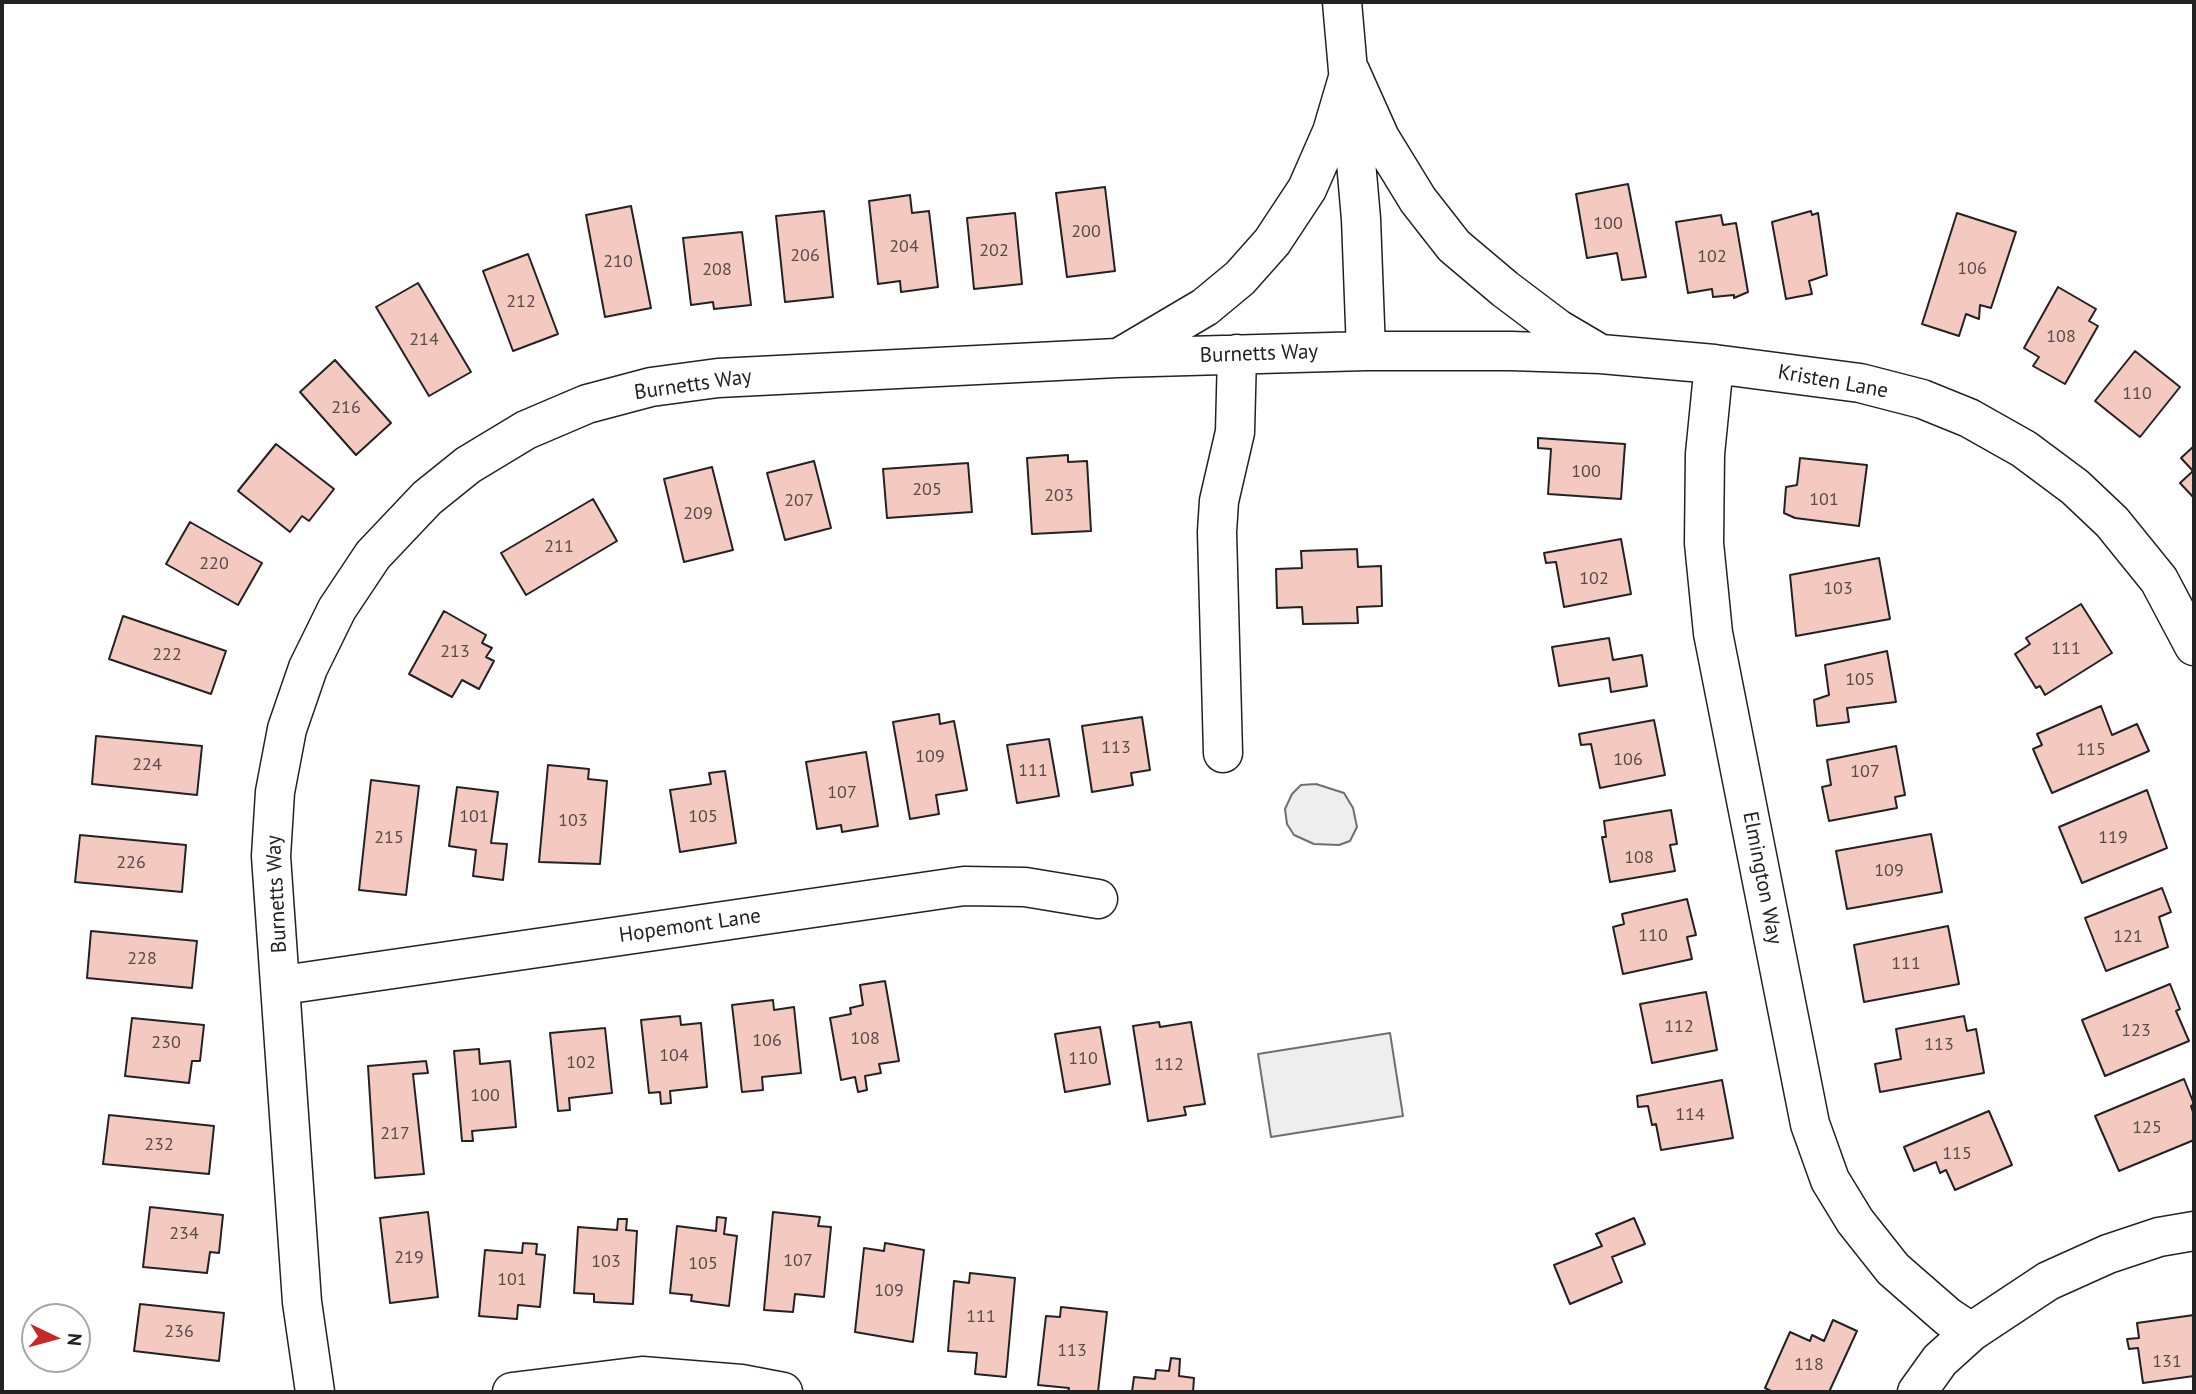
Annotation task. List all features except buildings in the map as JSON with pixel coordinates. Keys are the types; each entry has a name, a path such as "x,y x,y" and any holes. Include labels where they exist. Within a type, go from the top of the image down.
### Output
{"street":[{"path":"1342,2 1362,219 1366,351"},
{"path":"1350,71 1380,138 1418,200 1454,246 1558,329 1601,354"},
{"path":"1117,358 1205,307 1240,278 1272,242 1307,190 1332,132 1350,71"},
{"name":"Burnetts Way","path":"315,1392 303,1302 283,985 271,856 275,792 287,729 308,668 337,609 373,555 427,498 468,464 526,430 575,409 651,387 718,378 1117,358 1366,351"},
{"name":"Kristen Lane","path":"1366,351 1601,354 1714,364 1860,383 1922,399 1969,418 2024,449 2076,487 2112,522 2159,580 2194,646"},
{"path":"1223,753 1217,531 1219,500 1235,432 1237,354"},
{"name":"Elmington Way","path":"1714,364 1705,454 1704,518 1713,633 1810,1124 1830,1180 1855,1221 1893,1269 1948,1317 1972,1332"},
{"name":"Hopemont Lane","path":"283,985 964,886 1025,887 1098,899"},
{"path":"1917,1392 1940,1360 1972,1332 2048,1281 2108,1254 2158,1237 2194,1231"},
{"path":"512,1392 642,1376 783,1392"}],"shaded area":[{"path":"1316,784 1344,793 1353,808 1357,827 1350,841 1339,845 1314,844 1294,835 1287,824 1285,809 1292,794 1301,785"},
{"path":"1390,1033 1403,1116 1271,1137 1258,1054"}]}
